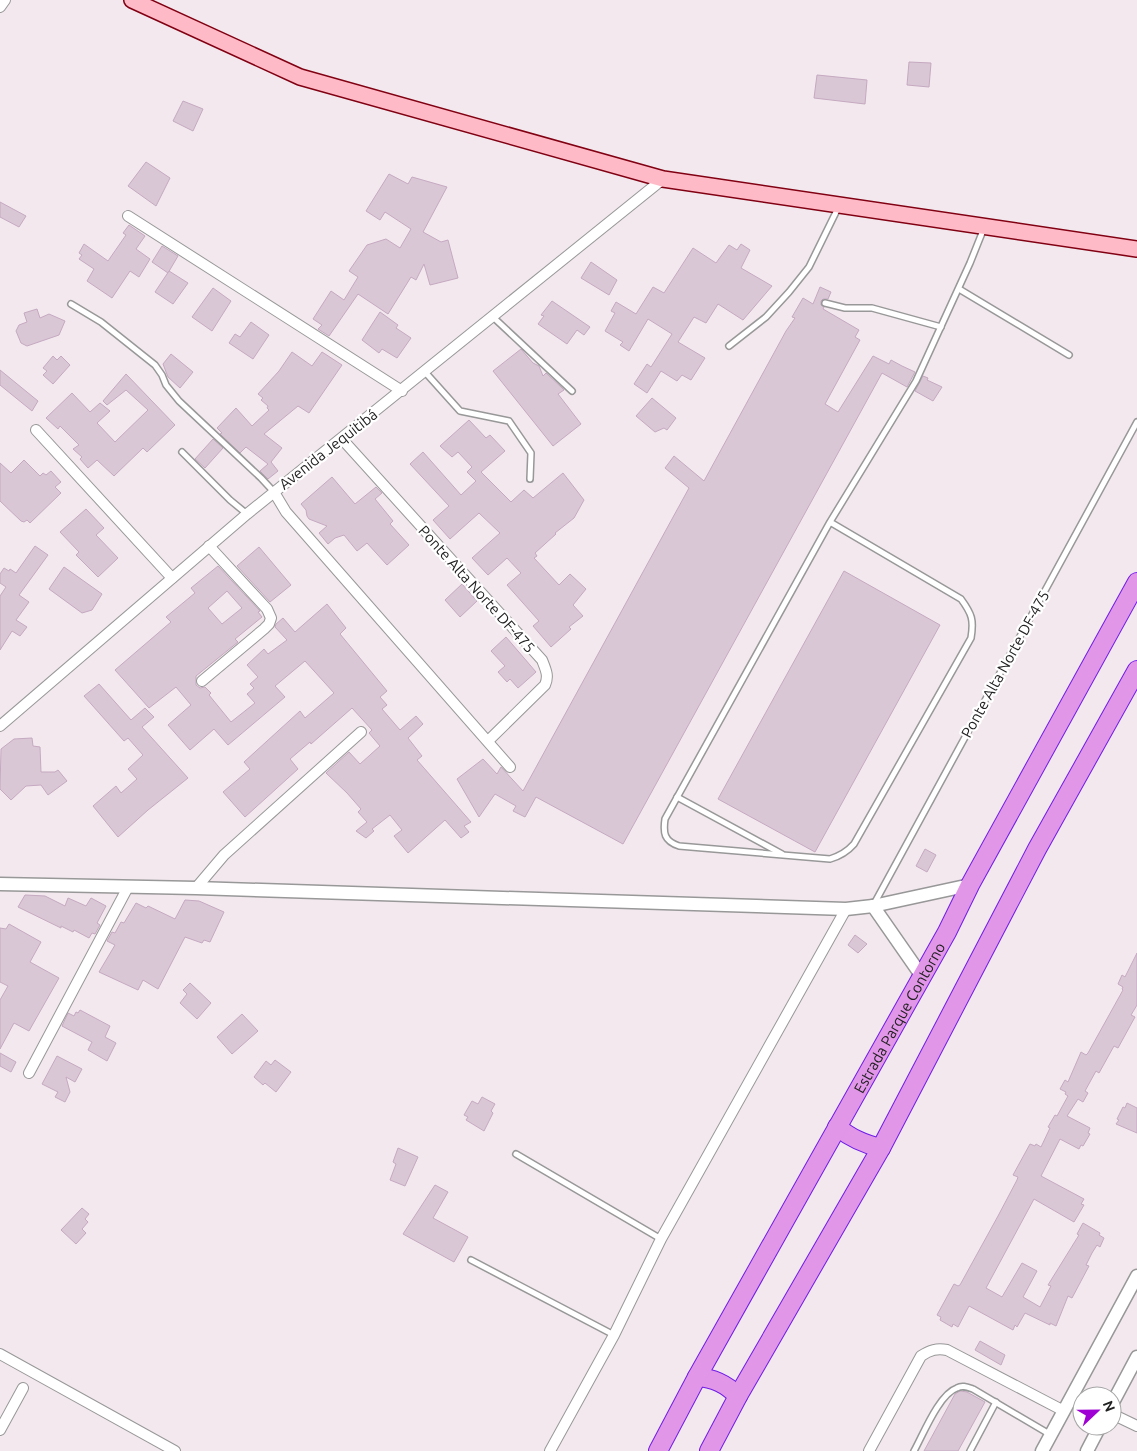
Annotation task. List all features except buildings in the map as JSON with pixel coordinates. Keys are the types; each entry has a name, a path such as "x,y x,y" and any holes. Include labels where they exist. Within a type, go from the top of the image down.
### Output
{"highway":[{"name":"Estrada Parque Contorno","path":"658,1451 697,1377 921,975 947,932 970,885 1137,582"},
{"path":"709,1451 738,1396 881,1148 1037,849 1137,670"},
{"path":"837,1127 865,1145 881,1148"},
{"path":"697,1377 709,1378 720,1382 738,1396"}],"main road":[{"path":"132,0 300,78 663,179 984,228 1137,249"}],"street":[{"path":"0,7 5,0"},
{"name":"Avenida Jequitibá","path":"0,726 274,492 402,391 663,179"},
{"path":"128,216 402,391"},
{"path":"36,430 172,578"},
{"name":"Ponte Alta Norte DF-475","path":"342,439 542,660 548,678 545,685 488,740"},
{"path":"274,492 286,512 510,766"},
{"path":"202,681 264,629 271,618 267,609 209,546"},
{"path":"196,888 224,855 361,732"},
{"path":"0,884 196,888 846,909 873,906 970,885"},
{"path":"29,1073 128,887"},
{"path":"873,906 921,975"},
{"path":"550,1451 614,1335 661,1238 846,909"},
{"path":"1042,1451 1137,1276"},
{"path":"869,1451 921,1356 929,1351 947,1350 1064,1411"},
{"path":"0,1354 175,1451"},
{"path":"1122,1386 1137,1357"},
{"path":"0,1430 23,1388"},
{"path":"1122,1419 1137,1426"},
{"path":"1086,1451 1094,1436"}],"lane":[{"path":"729,346 766,317 790,292 809,267 839,206"},
{"path":"830,522 961,599 970,612 973,626 971,638 854,844 841,856 830,859 679,846 671,843 666,837 664,829 665,819 830,522 916,381 959,289 984,228"},
{"path":"959,289 1069,354"},
{"path":"825,303 837,308 872,308 941,327"},
{"path":"71,304 101,322 155,365 166,385 179,401 274,492"},
{"path":"493,317 572,392"},
{"path":"424,372 460,411 509,420 531,453 530,479"},
{"name":"Ponte Alta Norte DF-475","path":"873,906 1137,422"},
{"path":"182,452 230,500 248,514"},
{"path":"678,797 785,855"},
{"path":"516,1154 661,1238"},
{"path":"471,1260 614,1335"},
{"path":"914,1451 943,1399 957,1387 964,1386 996,1402 1051,1435"},
{"path":"970,1451 996,1402"}]}
